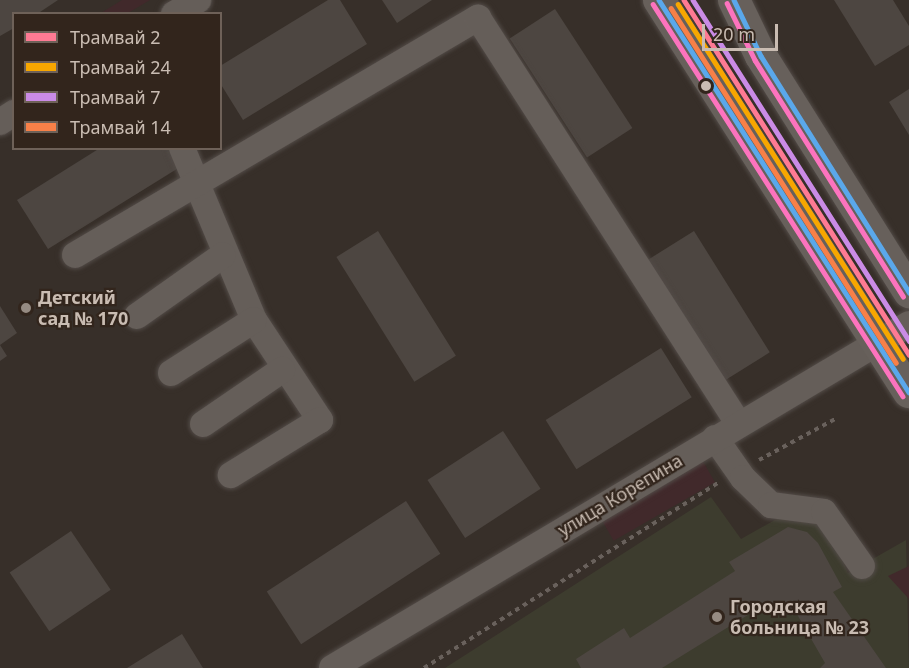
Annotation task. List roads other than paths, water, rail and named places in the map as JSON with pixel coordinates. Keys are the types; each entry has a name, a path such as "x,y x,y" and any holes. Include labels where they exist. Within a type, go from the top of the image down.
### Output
{"main road":[{"path":"659,0 909,392"},
{"path":"734,0 761,56 909,292"}],"street":[{"path":"177,12 198,0"},
{"path":"75,255 198,178 262,148 478,18 739,424"},
{"path":"183,150 198,178 223,255 254,320 282,370 320,420 231,475"},
{"path":"137,316 223,255"},
{"path":"171,374 254,320"},
{"name":"улица Корепина","path":"332,668 908,324"},
{"path":"203,424 282,370"},
{"path":"716,438 738,471 771,505 824,512 862,566"}],"tram line":[{"name":"2","path":"684,0 909,355"},
{"name":"7","path":"693,0 909,341"},
{"name":"24","path":"678,4 903,359"},
{"name":"14","path":"671,8 896,363"}],"place":[{"name":"Детский сад № 170","path":"26,308"},
{"name":"Городская больница № 23","path":"717,617"}]}
